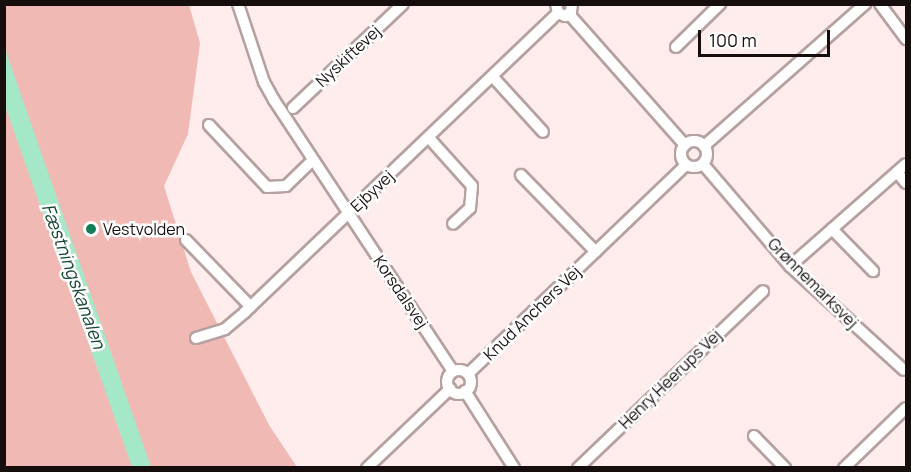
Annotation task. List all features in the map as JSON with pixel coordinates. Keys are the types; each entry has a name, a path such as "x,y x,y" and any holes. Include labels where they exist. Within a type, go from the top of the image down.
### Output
{"street":[{"name":"Korsdalsvej","path":"238,4 264,82 312,161 453,371"},
{"name":"Nyskiftevej","path":"293,108 403,4"},
{"path":"676,47 720,4"},
{"path":"704,146 865,4"},
{"path":"880,4 906,39"},
{"path":"564,9 685,145"},
{"name":"Ejbyvej","path":"196,338 225,329 251,307 564,9"},
{"path":"493,77 543,132"},
{"path":"209,125 267,186 286,186 312,161"},
{"path":"429,138 472,186 470,208 453,224"},
{"path":"695,141 704,146 707,155 703,164 695,168 686,165 681,153 685,145 695,141"},
{"name":"Grønnemarksvej","path":"703,164 790,266 904,370"},
{"path":"790,266 906,164"},
{"name":"Knud Anchers Vej","path":"468,374 686,165"},
{"path":"897,172 906,183"},
{"name":"Knud Anchers Vej","path":"520,175 596,252"},
{"path":"832,229 873,271"},
{"path":"186,240 251,307"},
{"name":"Henry Heerups Vej","path":"578,468 763,291"},
{"path":"450,389 448,377 453,371 468,374 470,383 465,391"},
{"path":"450,389 465,391 514,468"},
{"path":"367,468 450,389"},
{"path":"844,468 906,408"},
{"path":"754,436 785,468"}],"shaded area":[{"name":"Vestvolden","path":"4,5 189,5 200,43 188,134 164,186 191,272 269,425 297,467 5,467"}],"water":[{"name":"Fæstningskanalen","path":"4,49 151,467 132,467 5,106"}],"place":[{"name":"Vestvolden","path":"91,229"}]}
